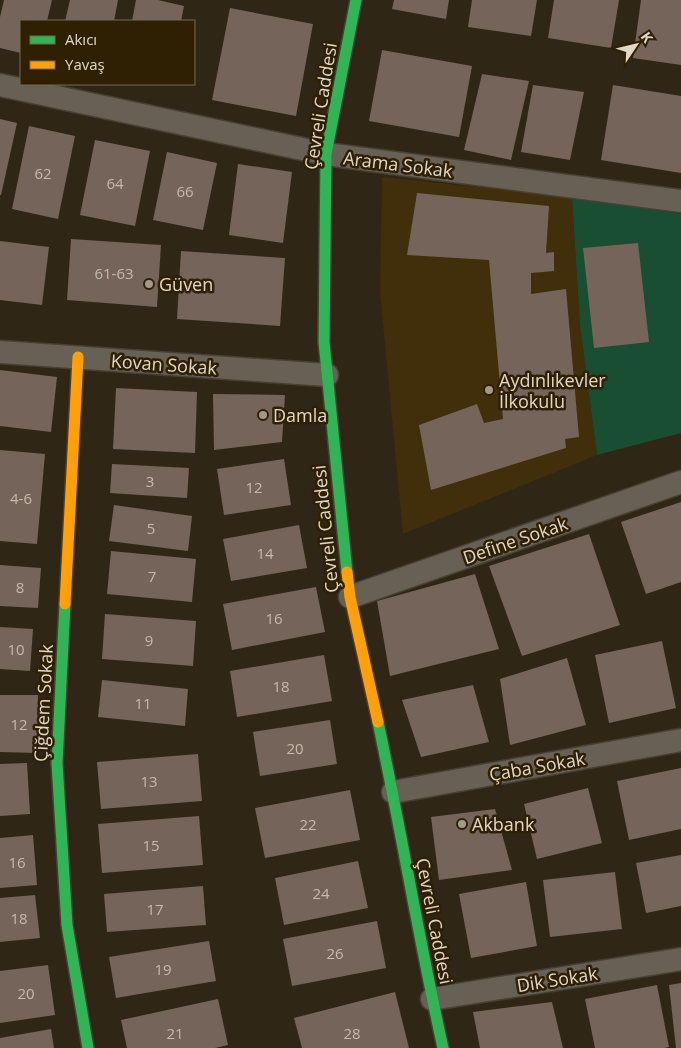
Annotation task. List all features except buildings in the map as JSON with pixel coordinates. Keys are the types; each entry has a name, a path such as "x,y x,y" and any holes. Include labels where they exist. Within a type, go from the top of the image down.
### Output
{"main road":[{"name":"Çevreli Caddesi","path":"356,0 326,154 324,342 350,597 393,792 443,1048"},
{"name":"Çiğdem Sokak","path":"78,357 57,763 67,925 88,1048"}],"street":[{"name":"Arama Sokak","path":"0,85 326,154 681,201"},
{"name":"Kovan Sokak","path":"0,352 327,375"},
{"name":"Define Sokak","path":"350,597 681,482"},
{"name":"Çaba Sokak","path":"393,792 681,740"},
{"name":"Dik Sokak","path":"432,998 681,959"}],"shaded area":[{"name":"Aydınlıkevler İlkokulu","path":"382,177 572,197 580,325 597,455 403,534 380,292"}],"green space":[{"path":"572,197 681,214 681,433 597,455 580,325"}],"traffic: fast":[{"path":"347,572 324,342 326,154 356,0"},
{"path":"65,604 57,763 67,925 88,1048"},
{"path":"378,722 443,1048"}],"traffic: slow":[{"path":"65,604 78,357"},
{"path":"347,572 350,597 378,722"}],"place":[{"name":"Güven","path":"149,284"},
{"name":"Aydınlıkevler İlkokulu","path":"489,390"},
{"name":"Damla","path":"263,415"},
{"name":"Akbank","path":"462,824"}]}
